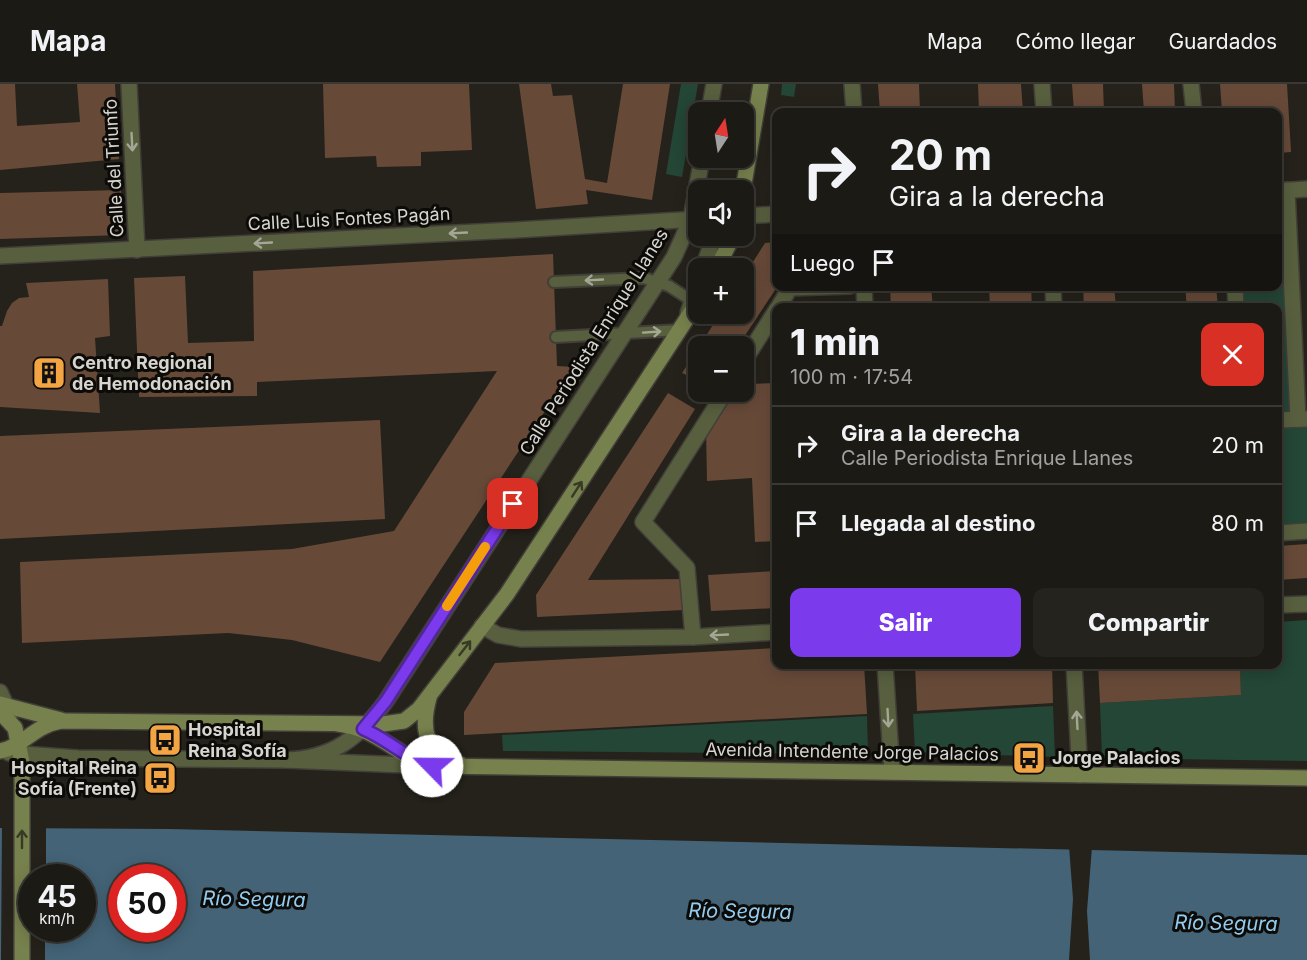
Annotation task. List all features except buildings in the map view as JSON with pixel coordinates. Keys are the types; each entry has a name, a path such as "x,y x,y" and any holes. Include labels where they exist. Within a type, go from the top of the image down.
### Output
{"main road":[{"path":"745,180 761,84"},
{"path":"430,696 521,575 688,315"},
{"name":"Avenida Intendente Jorge Palacios","path":"0,752 11,748 46,725 70,720 366,726 404,721 413,715 430,696"},
{"name":"Avenida Intendente Jorge Palacios","path":"430,696 425,719 429,741 442,756 469,766"},
{"path":"2,704 47,717 70,720"},
{"path":"2,704 18,742 22,806 22,960"},
{"name":"Avenida Intendente Jorge Palacios","path":"366,726 406,756 432,766 1307,778"}],"street":[{"name":"Calle del Triunfo","path":"129,84 137,250"},
{"path":"711,102 714,84"},
{"path":"852,84 854,108"},
{"path":"1042,84 1044,108"},
{"path":"1191,84 1194,108"},
{"path":"1282,420 1303,419 1283,191 1307,189"},
{"path":"754,215 772,214"},
{"name":"Calle Luis Fontes Pagán","path":"0,256 688,221"},
{"name":"Calle Periodista Enrique Llanes","path":"366,726 386,701 688,233"},
{"path":"754,345 772,316"},
{"path":"693,636 687,568 643,522 719,402"},
{"path":"1282,533 1307,531"},
{"path":"1282,605 1307,604"},
{"path":"482,626 498,635 521,639 772,632"},
{"path":"885,669 892,772"},
{"path":"1074,669 1080,775"},
{"name":"Avenida Intendente Jorge Palacios","path":"285,760 306,759 327,752 342,745 366,726"},
{"name":"Avenida Intendente Jorge Palacios","path":"18,742 90,758 285,760 432,766"}],"lane":[{"path":"554,282 635,278 658,281 688,297"},
{"path":"556,338 624,334 682,327"}],"green space":[{"path":"681,84 698,84 695,102 688,102 688,142 682,177 666,174"},
{"path":"782,84 796,84 794,97 781,95"},
{"path":"1287,190 1298,419 1307,419 1307,531 1282,533 1282,303 1236,303 1235,291 1282,291 1282,191"},
{"path":"1307,620 1307,761 1102,758 1100,703 1241,695 1240,669 1282,669 1282,622"},
{"path":"1053,706 1055,757 915,752 913,714"},
{"path":"867,716 868,754 503,751 502,735"}],"water":[{"name":"Río Segura","path":"0,828 169,829 1307,855 1307,960 0,960"}],"pier":[{"path":"2,825 46,826 46,864 18,864 18,942 45,942 45,960 1,960"},
{"path":"1069,846 1092,847 1087,911 1090,960 1069,960 1073,899"}],"slow traffic":[{"path":"447,606 485,547"}],"place":[{"name":"Centro Regional de Hemodonación","path":"49,373"},
{"name":"Hospital Reina Sofía","path":"165,740"},
{"name":"Jorge Palacios","path":"1029,758"},
{"name":"Hospital Reina Sofía (Frente)","path":"160,778"}],"route":[{"path":"432,766 417,762 363,729 386,701 513,504"}]}
